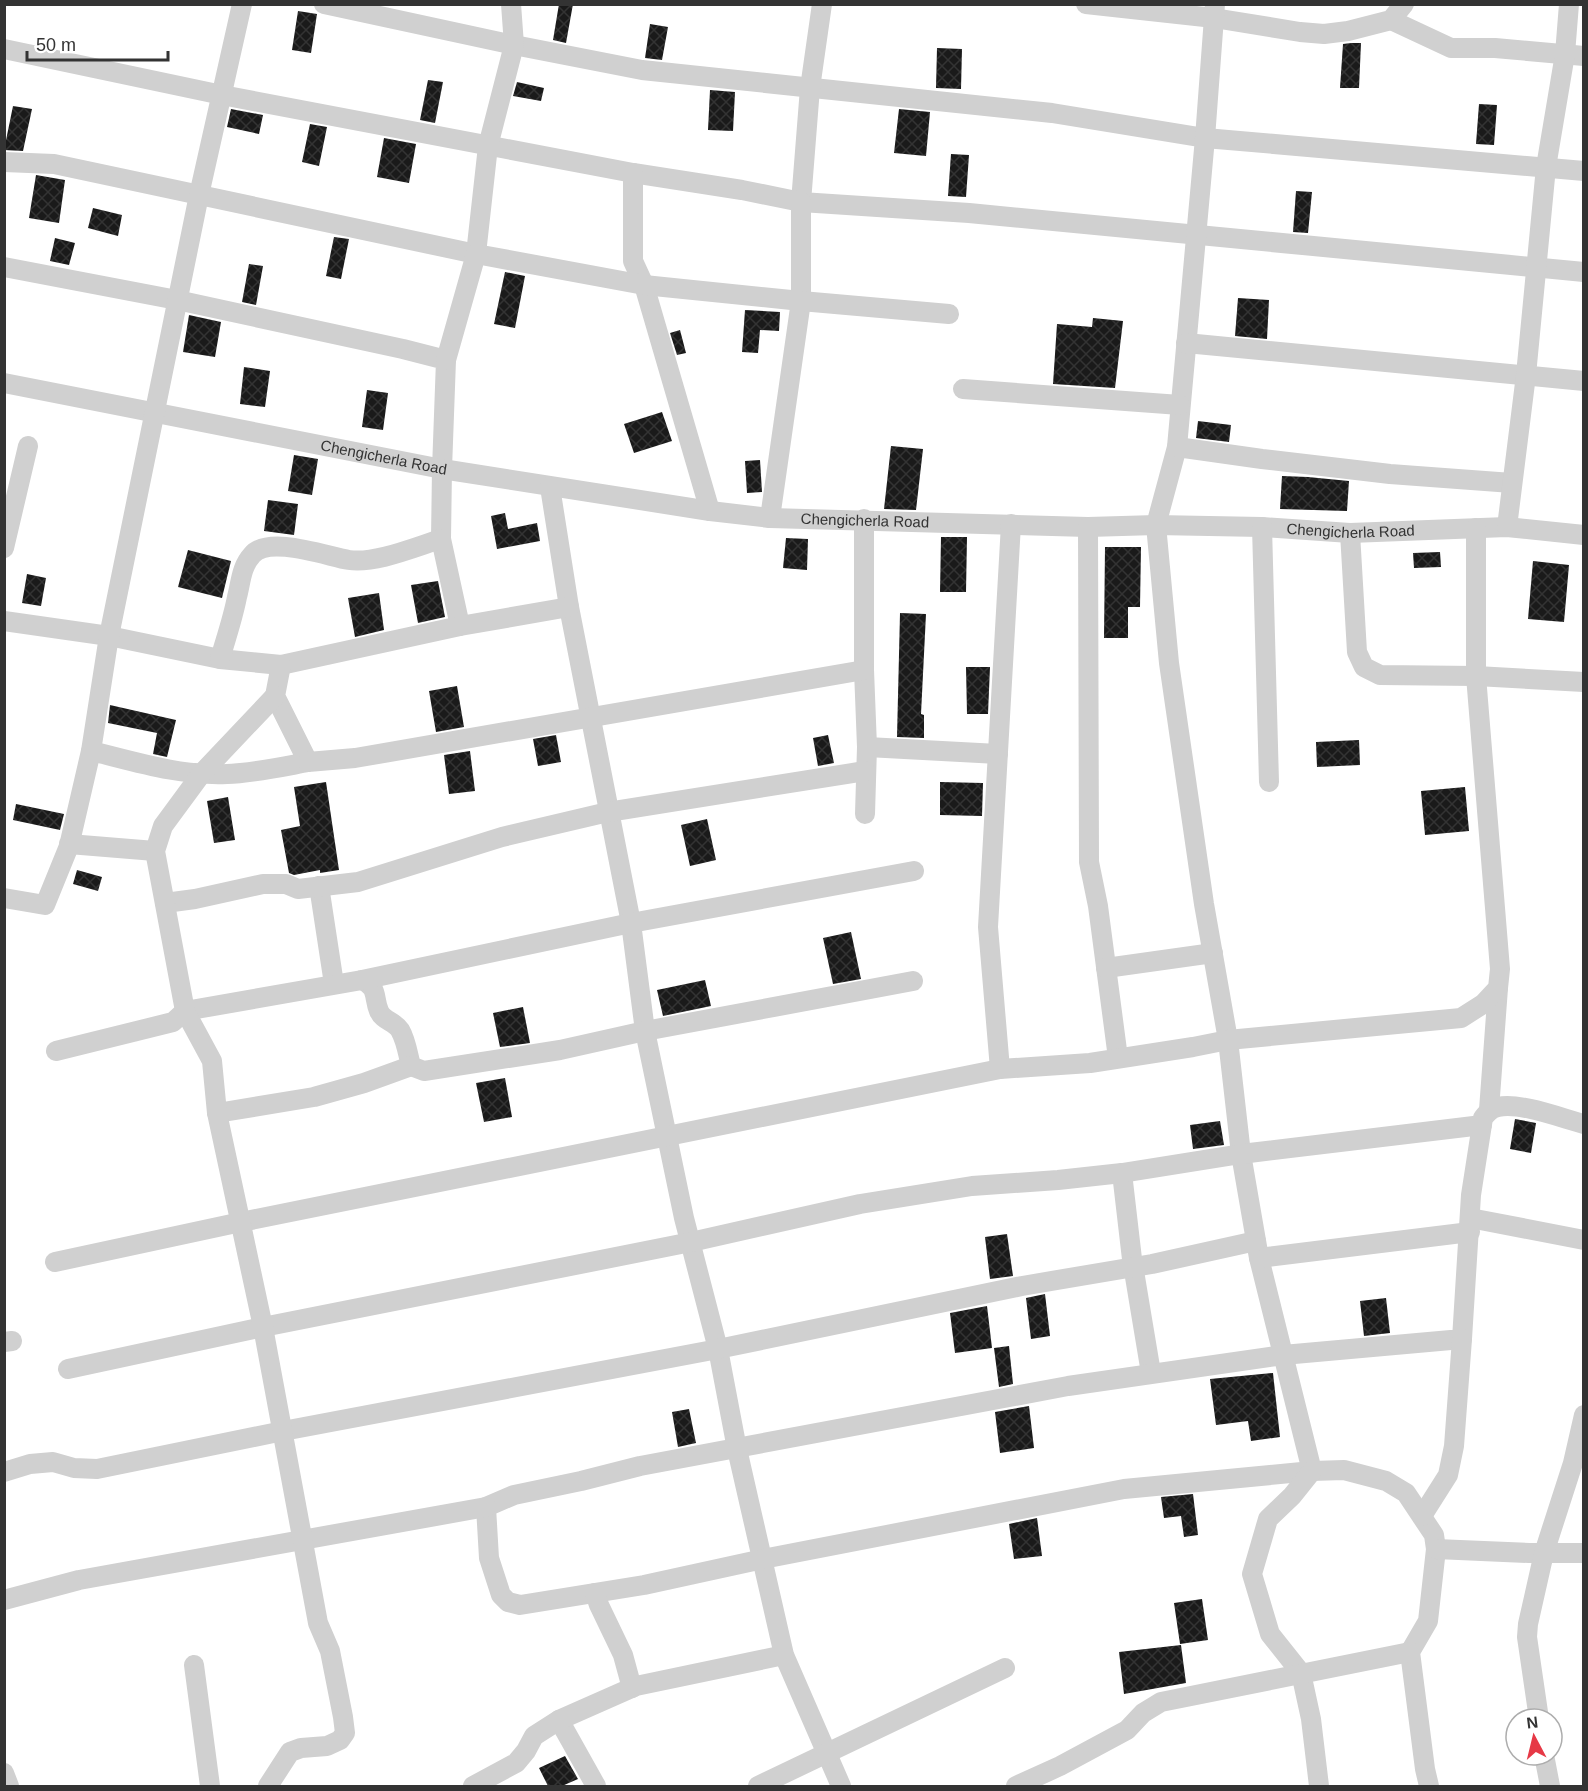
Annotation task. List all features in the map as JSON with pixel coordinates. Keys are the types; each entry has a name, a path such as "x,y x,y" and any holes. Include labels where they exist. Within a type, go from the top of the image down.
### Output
{"street":[{"path":"4,898 45,905 69,844 91,751 109,636 177,300 242,4"},
{"path":"324,4 357,8 514,45 642,70 1052,113 1205,138 1584,171"},
{"path":"460,627 441,539 446,360 476,254 488,146 514,45 511,4"},
{"path":"770,518 801,301 801,202 810,88 822,4"},
{"path":"1086,4 1215,11 1300,32 1324,34 1348,31 1391,20 1404,4"},
{"path":"1508,527 1526,375 1546,167 1574,55 1569,4"},
{"path":"1215,11 1177,447 1156,525 1169,663 1204,904 1228,1040 1240,1154 1258,1250 1312,1471"},
{"path":"1391,20 1451,48 1495,48 1574,55"},
{"path":"4,49 222,95 488,146 801,202 969,213 1584,272"},
{"path":"4,162 54,164 476,254 644,285 949,314"},
{"path":"633,172 633,261 644,285 710,511"},
{"path":"4,267 177,300 446,360"},
{"path":"1186,343 1584,381"},
{"name":"Chengicherla Road","path":"4,382 155,414 442,469 710,511 770,518 1088,527 1156,525 1350,533 1508,527 1584,535"},
{"path":"963,389 1180,405"},
{"path":"4,548 28,446"},
{"path":"1177,447 1390,474 1512,483"},
{"path":"550,487 568,607 631,923 645,1031 690,1242 718,1350 737,1449 784,1655 841,1786"},
{"path":"864,519 864,670 867,747 865,814"},
{"path":"1000,1069 987,927 1011,524"},
{"path":"1088,527 1089,861 1098,906 1118,1058"},
{"path":"1262,528 1269,782"},
{"path":"1422,1516 1448,1475 1454,1446 1472,1186 1486,1118 1500,969 1476,676 1476,528"},
{"path":"1350,533 1358,652 1364,667 1380,675 1476,676 1584,682"},
{"path":"220,659 244,566 254,552 267,547 289,547 352,560 369,561 441,539"},
{"path":"4,621 109,636 220,659 281,665 568,607"},
{"path":"268,1786 290,1752 301,1748 327,1746 340,1740 345,1733 330,1652 318,1623 263,1327 217,1113 212,1061 185,1011 155,851 163,826 202,773 275,696 281,665"},
{"path":"91,751 169,770 226,774 253,772 308,762 362,757 864,670"},
{"path":"275,696 308,762"},
{"path":"867,747 998,754"},
{"path":"165,903 263,884 286,884 298,889 358,882 502,837 609,812 865,771"},
{"path":"69,844 155,851"},
{"path":"56,1051 173,1022 185,1011 362,980 631,923 915,871"},
{"path":"320,886 334,984"},
{"path":"1106,968 1213,953"},
{"path":"362,980 369,983 375,990 381,1015 399,1029 411,1066"},
{"path":"217,1113 314,1097 364,1083 411,1066 424,1071 496,1061 913,981"},
{"path":"55,1262 241,1222 1000,1069 1090,1063 1228,1040 1461,1018 1483,1004 1498,988"},
{"path":"68,1369 263,1327 690,1242 860,1204 961,1187 1122,1173 1486,1118 1497,1107 1516,1106 1584,1124"},
{"path":"1122,1173 1133,1267 1150,1373"},
{"path":"4,1472 30,1464 53,1462 74,1468 97,1469 283,1431 718,1350 1022,1286 1133,1267 1470,1225 1584,1240"},
{"path":"4,1600 79,1580 486,1507 514,1495 640,1466 1068,1386 1283,1355 1462,1339"},
{"path":"1537,1707 1527,1636 1528,1624 1544,1553 1572,1463 1584,1415"},
{"path":"486,1507 489,1558 501,1595 508,1602 520,1605 675,1579 763,1559 1124,1489 1344,1470 1386,1481 1406,1493 1434,1535 1436,1549 1428,1622 1410,1652 1429,1786"},
{"path":"1312,1471 1292,1496 1268,1519 1252,1574 1270,1634 1301,1673 1311,1719 1319,1786"},
{"path":"1436,1549 1544,1553 1584,1552"},
{"path":"595,1593 623,1656 632,1688"},
{"path":"1016,1786 1060,1766 1127,1730 1143,1713 1161,1702 1410,1652"},
{"path":"473,1786 516,1763 534,1736 559,1720 632,1688 784,1655"},
{"path":"194,1665 210,1786"},
{"path":"758,1786 1005,1668"},
{"path":"559,1720 596,1786"},
{"path":"1546,1767 1550,1786"},
{"path":"4,1773 9,1786"}],"building":[{"path":"559,4 573,4 566,43 553,40"},
{"path":"298,11 317,14 311,53 292,50"},
{"path":"650,24 668,27 662,60 645,58"},
{"path":"1361,43 1359,88 1340,88 1343,44"},
{"path":"937,48 962,49 961,89 936,88"},
{"path":"428,80 443,82 435,123 420,120"},
{"path":"517,82 544,88 541,101 513,96"},
{"path":"710,90 735,92 733,131 708,130"},
{"path":"1479,104 1497,105 1494,145 1476,144"},
{"path":"13,106 32,109 23,151 4,150"},
{"path":"231,109 263,115 259,134 227,127"},
{"path":"899,109 930,112 926,156 894,153"},
{"path":"310,124 327,127 319,166 302,162"},
{"path":"384,138 416,144 409,183 377,177"},
{"path":"951,154 969,155 966,197 948,196"},
{"path":"36,175 65,180 59,223 29,218"},
{"path":"1296,191 1312,192 1308,233 1293,232"},
{"path":"93,208 122,215 118,236 88,228"},
{"path":"334,237 349,239 341,279 326,276"},
{"path":"55,238 75,243 69,265 50,261"},
{"path":"249,264 263,266 256,305 242,302"},
{"path":"505,272 525,276 515,328 494,324"},
{"path":"1238,298 1269,300 1267,339 1235,336"},
{"path":"745,310 780,312 779,331 760,330 758,353 742,352"},
{"path":"189,315 221,322 215,357 183,352"},
{"path":"1093,318 1123,321 1115,388 1053,384 1057,324 1092,327"},
{"path":"680,330 686,353 677,355 670,333"},
{"path":"244,367 270,371 265,407 240,404"},
{"path":"367,390 388,393 383,430 362,427"},
{"path":"662,412 672,441 634,453 624,424"},
{"path":"1198,421 1231,425 1229,442 1196,438"},
{"path":"891,446 923,449 916,510 884,509"},
{"path":"294,455 318,459 312,495 288,491"},
{"path":"760,460 762,492 747,493 745,461"},
{"path":"1282,476 1349,481 1347,511 1280,509"},
{"path":"268,500 298,504 294,535 264,531"},
{"path":"505,513 508,529 537,523 540,541 497,549 491,516"},
{"path":"941,537 967,537 966,592 940,592"},
{"path":"786,538 808,539 807,570 783,568"},
{"path":"1105,547 1141,547 1140,607 1128,607 1128,638 1104,638"},
{"path":"188,550 231,561 222,598 178,587"},
{"path":"1440,552 1441,567 1414,568 1413,553"},
{"path":"1533,561 1569,565 1564,622 1528,619"},
{"path":"27,574 46,578 41,606 22,603"},
{"path":"438,581 445,617 418,623 411,585"},
{"path":"379,593 384,630 355,637 348,598"},
{"path":"900,613 926,614 921,714 924,715 924,738 897,737"},
{"path":"966,667 990,667 988,714 967,714"},
{"path":"457,686 464,727 436,732 429,691"},
{"path":"110,705 176,720 167,757 153,754 157,733 108,723"},
{"path":"556,735 561,762 538,766 533,739"},
{"path":"828,735 834,763 818,766 813,738"},
{"path":"1359,740 1360,765 1317,767 1316,742"},
{"path":"470,751 475,791 449,794 444,755"},
{"path":"326,782 339,870 320,873 320,870 294,875 289,873 281,830 300,826 294,787"},
{"path":"940,782 983,783 982,816 940,815"},
{"path":"1465,787 1469,831 1425,835 1421,791"},
{"path":"228,797 235,840 214,843 207,801"},
{"path":"16,804 64,814 60,830 13,820"},
{"path":"707,819 716,860 690,866 681,825"},
{"path":"77,870 102,877 98,891 73,884"},
{"path":"851,932 861,979 833,984 823,938"},
{"path":"705,980 711,1006 663,1016 657,990"},
{"path":"523,1007 530,1043 500,1047 493,1013"},
{"path":"505,1078 512,1117 484,1122 476,1083"},
{"path":"1515,1119 1536,1123 1531,1153 1510,1149"},
{"path":"1220,1121 1224,1145 1193,1149 1190,1125"},
{"path":"1007,1234 1013,1276 990,1279 985,1237"},
{"path":"1045,1294 1050,1336 1031,1339 1026,1298"},
{"path":"1386,1298 1390,1333 1364,1336 1360,1301"},
{"path":"987,1306 992,1348 955,1353 950,1313"},
{"path":"1009,1346 1013,1384 999,1387 994,1348"},
{"path":"1273,1373 1280,1437 1251,1441 1248,1421 1216,1425 1210,1379"},
{"path":"1029,1406 1034,1448 1000,1453 995,1412"},
{"path":"689,1409 696,1443 678,1447 672,1412"},
{"path":"1193,1494 1198,1535 1184,1537 1181,1516 1164,1518 1161,1497"},
{"path":"1037,1518 1042,1556 1014,1559 1009,1524"},
{"path":"1202,1599 1208,1640 1180,1644 1174,1603"},
{"path":"1181,1645 1186,1683 1124,1694 1119,1652"},
{"path":"565,1756 578,1779 562,1786 548,1786 539,1768"}]}
